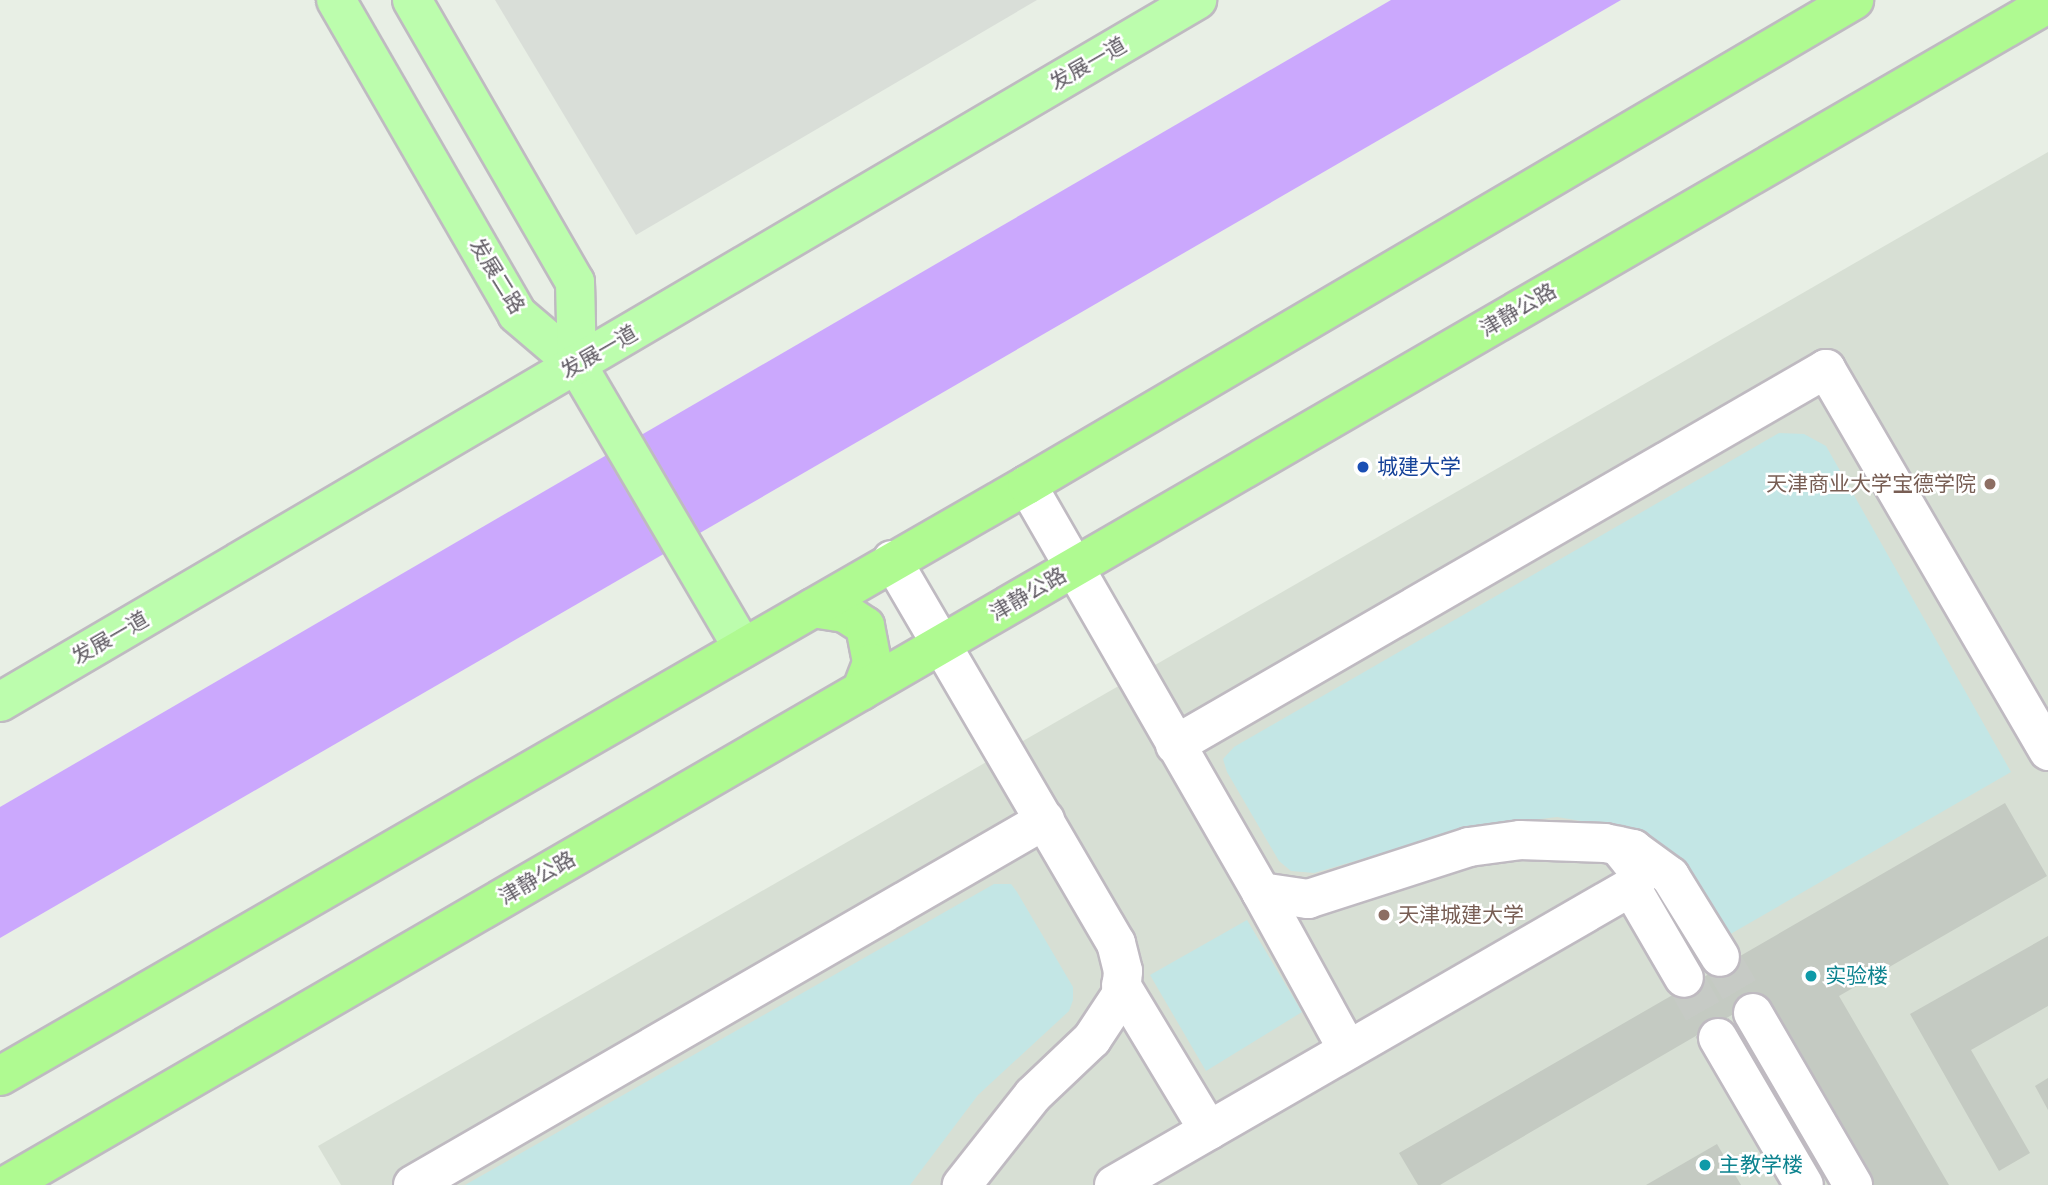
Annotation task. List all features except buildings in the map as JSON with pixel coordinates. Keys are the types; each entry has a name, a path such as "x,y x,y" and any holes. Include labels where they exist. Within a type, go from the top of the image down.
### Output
{"highway":[{"path":"0,1076 892,560 1027,485 1854,0"},
{"name":"津静公路","path":"7,1185 2048,4"},
{"path":"813,608 845,613 865,626 872,663 861,691"}],"main road":[{"name":"发展二路","path":"336,0 517,314 578,365"},
{"path":"412,0 575,282 578,365 743,648"},
{"name":"发展一道","path":"0,702 1197,0"}],"lane":[{"path":"1175,745 1826,369 2048,751"},
{"path":"1027,485 1261,892 1348,1050"},
{"path":"892,560 1116,943 1121,985 1121,995 1092,1039 1033,1096 962,1185"},
{"path":"413,1185 1045,820"},
{"path":"1261,892 1308,899 1423,859 1507,842 1558,840 1618,846 1653,860 1670,876 1720,957"},
{"path":"1114,1185 1631,887 1641,873 1618,846"},
{"path":"1631,887 1684,978"},
{"path":"1121,985 1209,1131"},
{"path":"1753,1013 1853,1185"},
{"path":"1718,1038 1804,1185"}],"shaded area":[{"path":"495,0 1037,0 636,235"},
{"path":"1391,0 1621,0 0,938 0,807"},
{"name":"天津城建大学","path":"2048,152 2048,1185 341,1185 318,1146"},
{"path":"1779,433 1804,434 1826,446 2011,772 1727,936 1630,829 1557,817 1468,828 1314,873 1291,871 1279,861 1227,772 1223,759 1234,747"},
{"path":"994,884 1011,884 1017,892 1073,987 1073,1000 1069,1011 978,1095 910,1185 465,1185"},
{"path":"1247,920 1302,1012 1206,1071 1150,975"}],"tunnel":[{"path":"1720,957 1753,1013"},
{"path":"1684,978 1718,1038"}],"place":[{"name":"城建大学","path":"1363,467"},
{"name":"天津商业大学宝德学院","path":"1990,484"},
{"name":"天津城建大学","path":"1384,915"},
{"name":"实验楼","path":"1811,976"},
{"name":"主教学楼","path":"1705,1165"}]}
